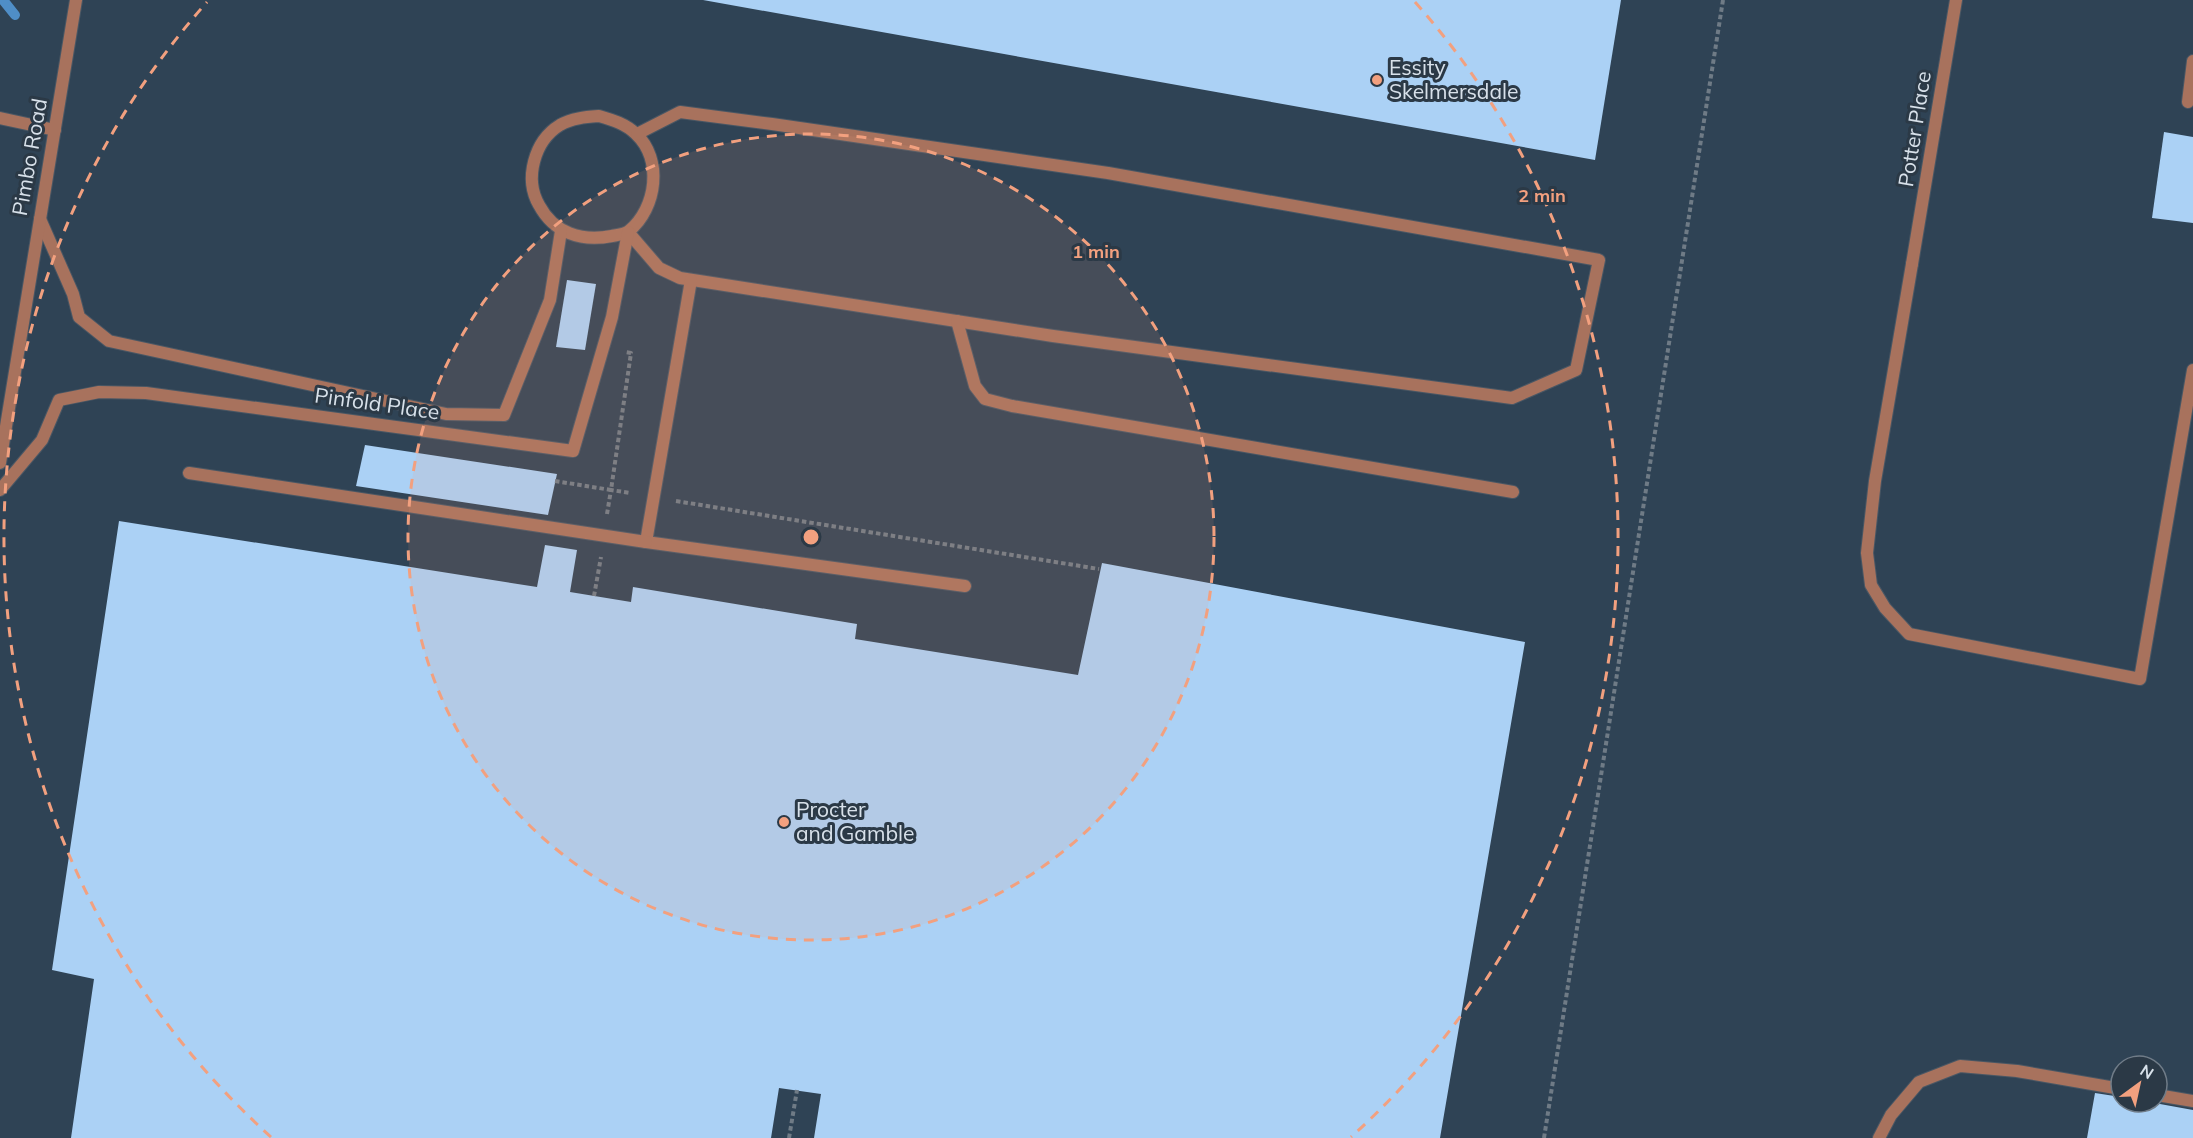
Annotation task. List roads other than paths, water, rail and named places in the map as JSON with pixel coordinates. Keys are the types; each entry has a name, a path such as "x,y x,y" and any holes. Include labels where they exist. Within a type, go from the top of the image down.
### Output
{"street":[{"name":"Pimbo Road","path":"0,463 76,0"},
{"name":"Potter Place","path":"1956,0 1875,481 1867,553 1871,585 1885,608 1910,634 2140,680 2193,370"},
{"path":"2188,102 2193,61"},
{"path":"680,112 1108,173 1599,260 1576,370 1512,399 1053,336 691,280 659,268 628,232 597,239 578,237 561,231 545,217 535,199 533,189 531,178 534,158 544,140 560,125 579,118 599,116 620,122 637,134 680,112"},
{"path":"0,118 55,130"},
{"name":"Pinfold Place","path":"0,490 42,440 59,400 99,392 146,393 573,451 612,317 628,232 645,211 653,192 654,171 649,151 637,134"},
{"name":"Pinfold Place","path":"40,219 73,294 79,317 109,341 446,414 504,415 550,300 561,231"},
{"path":"646,542 691,280"},
{"path":"957,321 975,386 985,399 1023,408 1513,492"},
{"path":"189,473 646,542 965,586"},
{"path":"1879,1138 1892,1115 1919,1082 1960,1066 2017,1071 2109,1087"},
{"path":"2169,1097 2193,1101"}],"waterway":[{"path":"3,0 15,15"}],"place":[{"name":"Essity Skelmersdale","path":"1377,80"},
{"name":"Procter and Gamble","path":"784,822"}]}
